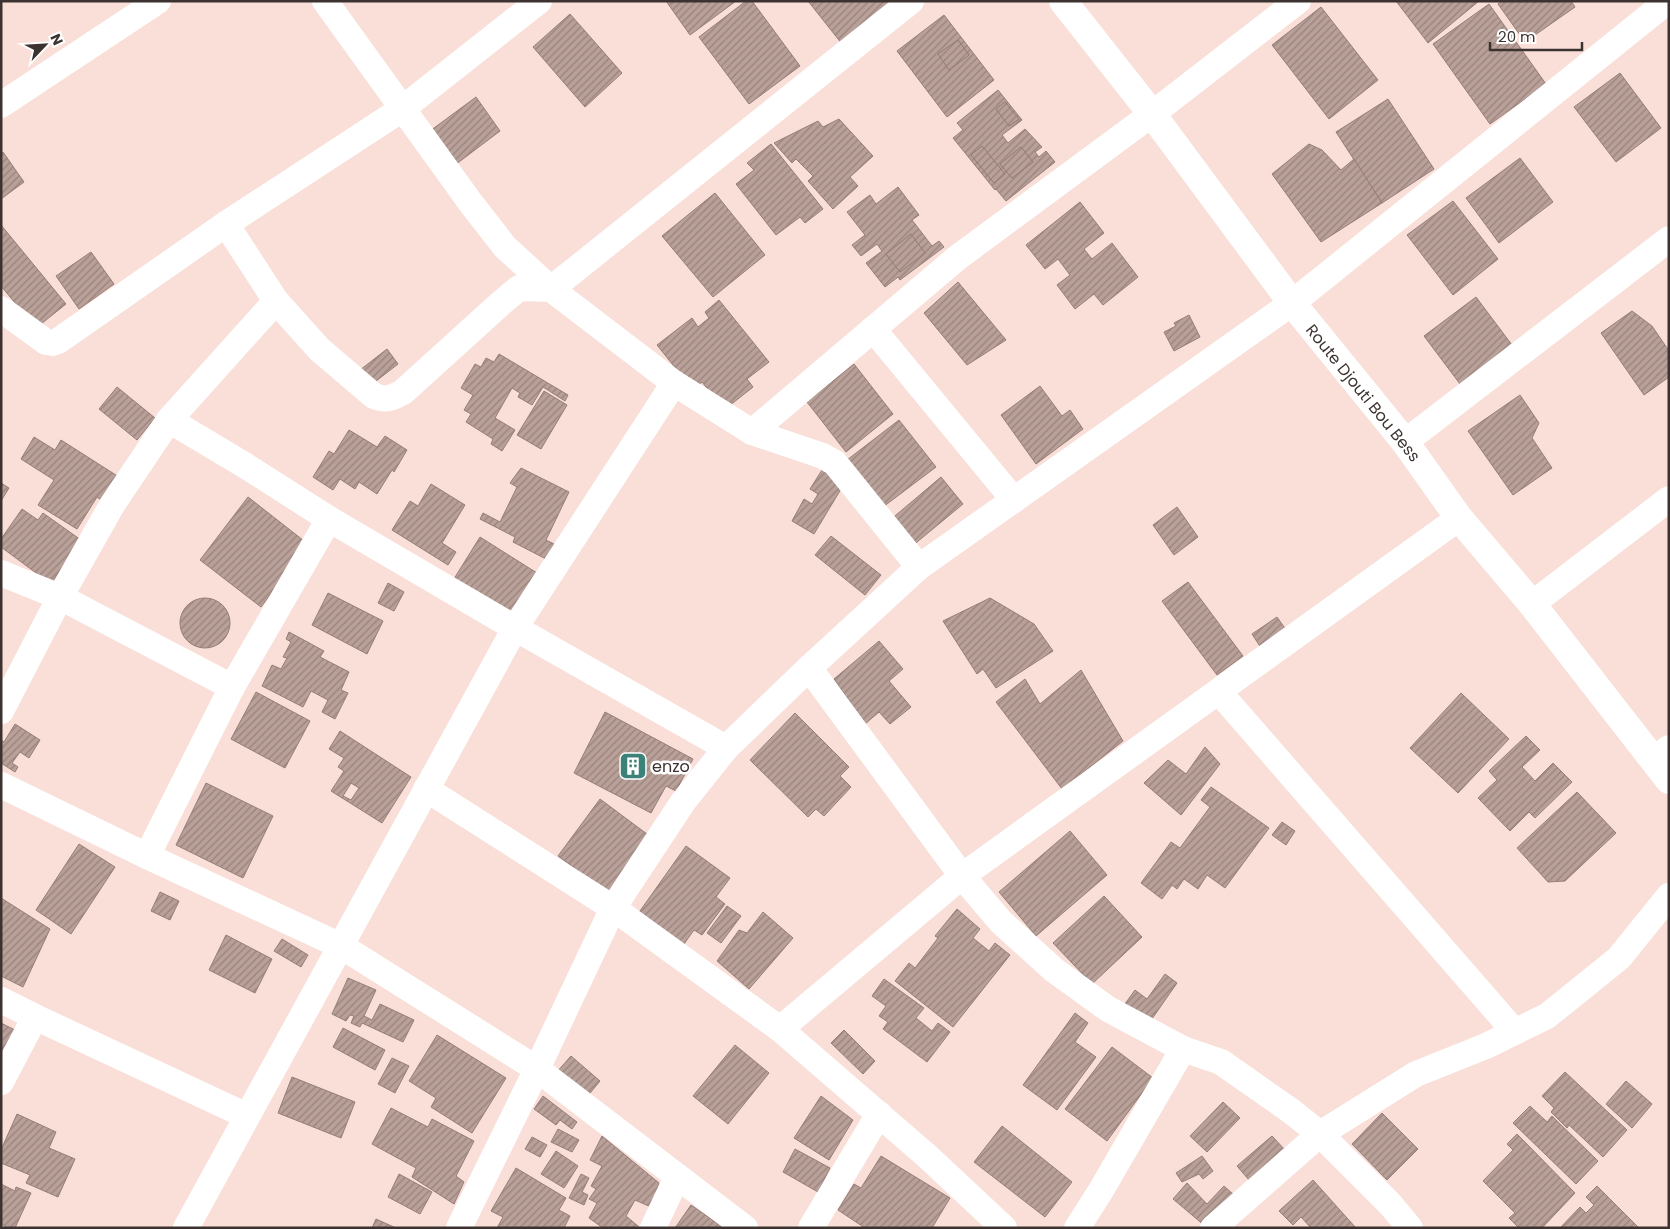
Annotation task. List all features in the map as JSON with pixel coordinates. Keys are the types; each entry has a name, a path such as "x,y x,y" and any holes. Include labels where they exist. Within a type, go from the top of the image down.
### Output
{"main road":[{"name":"Route Djouti Bou Bess","path":"1063,1 1152,114 1292,304 1405,442 1459,518 1663,762"}],"street":[{"path":"1,104 158,1"},
{"path":"325,1 470,202 506,247 551,289 674,383 752,432 823,456 835,463 919,567"},
{"path":"1,309 46,342 53,343 58,341 226,224 402,109 539,1"},
{"path":"226,224 276,301 319,349 374,396 381,399 389,399 403,392 519,288 551,289 911,1"},
{"path":"752,432 957,258 1152,114 1298,1"},
{"path":"459,1228 537,1069 612,908 683,802 726,748 809,668 919,567 1292,304 1668,1"},
{"path":"1405,442 1669,239"},
{"path":"1,711 60,597 112,505 169,420 276,301"},
{"path":"873,329 1014,500"},
{"path":"186,1228 515,628 674,383"},
{"path":"169,420 330,519 515,628 726,748"},
{"path":"1532,604 1669,499"},
{"path":"780,1029 962,876 1459,518"},
{"path":"148,856 232,687 330,519"},
{"path":"1,573 60,597 232,687"},
{"path":"809,668 962,876 1001,922 1054,970 1108,1009 1183,1049 1220,1062 1269,1095 1320,1134 1390,1204 1410,1228"},
{"path":"1218,692 1515,1032"},
{"path":"1,785 341,946 537,1069 745,1228"},
{"path":"426,789 612,908 780,1029 927,1156 1004,1228"},
{"path":"1213,1228 1320,1134 1416,1074 1486,1046 1547,1016 1619,958 1669,896"},
{"path":"1,1000 247,1116"},
{"path":"1,1082 35,1017"},
{"path":"1077,1228 1183,1049"},
{"path":"811,1228 879,1114"},
{"path":"654,1228 677,1177"}],"building":[{"path":"666,1 736,1 690,35"},
{"path":"746,1 752,1 800,66 749,104 699,37"},
{"path":"808,1 906,1 846,49"},
{"path":"1396,1 1479,1 1428,43"},
{"path":"1502,1 1571,1 1575,7 1525,42 1498,4"},
{"path":"1489,4 1546,84 1490,124 1433,44"},
{"path":"1321,7 1378,80 1329,119 1272,45"},
{"path":"570,14 622,73 585,107 533,47"},
{"path":"944,15 994,80 947,117 897,51","holes":["958,40 969,55 949,70 938,54"]},
{"path":"958,40 969,55 949,70 938,54"},
{"path":"1620,73 1661,128 1616,162 1574,107"},
{"path":"998,90 1022,120 1002,135 1008,143 1025,129 1042,147 1035,152 1039,157 1046,151 1055,162 1006,201 953,138 963,130 957,123","holes":["1005,102 1019,119 1009,126 996,109","982,146 1005,174 994,183 971,155","1021,147 1033,162 1012,178 1000,164"]},
{"path":"476,97 500,131 455,165 430,131"},
{"path":"1388,99 1434,169 1382,203 1336,132"},
{"path":"1005,102 1019,119 1009,126 996,109"},
{"path":"839,119 873,156 850,177 858,186 833,209 808,181 813,176 796,159 792,163 774,143 818,121 823,127"},
{"path":"771,144 823,209 805,223 800,217 776,235 736,184 754,170 747,163"},
{"path":"1309,144 1322,150 1341,170 1354,159 1382,203 1321,242 1272,174"},
{"path":"982,146 1005,174 994,183 971,155"},
{"path":"1021,147 1033,162 1012,178 1000,164"},
{"path":"3,152 24,182 1,199 1,153"},
{"path":"1520,158 1553,202 1499,243 1466,198"},
{"path":"898,187 919,215 912,220 932,246 939,241 944,247 900,280 898,277 885,287 866,263 882,251 877,244 861,256 852,245 865,235 847,212 870,195 876,204","holes":["911,234 925,253 900,272 886,254"]},
{"path":"715,193 765,255 713,297 662,236"},
{"path":"1453,201 1498,259 1453,295 1407,235"},
{"path":"1080,202 1104,233 1084,249 1092,259 1112,243 1138,277 1103,305 1094,294 1075,309 1057,285 1070,275 1058,259 1045,269 1026,245"},
{"path":"1,225 66,304 36,328 1,286"},
{"path":"911,234 925,253 900,272 886,254"},
{"path":"91,252 114,284 79,309 56,276"},
{"path":"958,282 1006,340 967,365 924,313"},
{"path":"1476,297 1515,349 1463,388 1424,336"},
{"path":"719,300 769,362 747,379 753,387 724,410 702,382 693,390 657,345 692,318 698,327 709,318 705,312"},
{"path":"1632,311 1652,326 1669,351 1669,377 1644,395 1601,333"},
{"path":"1189,315 1200,337 1174,351 1164,332 1176,326 1174,323"},
{"path":"387,349 398,364 371,385 360,370"},
{"path":"499,354 568,395 565,401 543,387 532,405 518,397 520,393 512,388 495,418 515,430 502,451 491,444 493,439 466,422 471,414 464,410 473,395 461,388 475,364 481,367 486,358 494,362"},
{"path":"854,364 893,414 846,452 807,402"},
{"path":"1040,386 1062,416 1070,410 1083,429 1036,464 1001,415"},
{"path":"117,387 155,418 137,440 99,409"},
{"path":"544,391 567,405 541,449 517,435"},
{"path":"1520,395 1539,423 1532,438 1552,468 1513,495 1468,431"},
{"path":"899,420 936,467 883,507 847,460"},
{"path":"349,430 377,447 385,436 407,450 394,472 392,470 377,494 359,482 355,489 340,479 333,490 313,477 329,451 334,454"},
{"path":"34,437 55,450 61,440 119,477 104,502 97,497 77,529 38,505 54,480 21,459"},
{"path":"521,468 569,492 546,540 554,544 546,559 513,542 515,537 480,519 483,513 500,522 517,487 510,483"},
{"path":"822,470 844,484 814,534 792,521 804,499 812,504 818,494 810,489"},
{"path":"941,477 963,504 911,547 889,521"},
{"path":"1,483 9,488 1,501"},
{"path":"431,484 465,505 442,543 456,552 448,565 392,530 410,501 418,506"},
{"path":"248,497 308,544 261,607 200,560"},
{"path":"1177,507 1198,537 1174,555 1153,525"},
{"path":"22,509 38,520 43,513 81,540 51,584 1,547 1,539"},
{"path":"831,536 881,575 865,595 815,555"},
{"path":"480,537 537,573 509,618 452,582"},
{"path":"1188,582 1243,656 1217,675 1162,601"},
{"path":"388,583 404,592 394,611 378,603"},
{"path":"328,593 383,621 367,654 312,625"},
{"path":"205,598 214,600 225,609 230,623 228,632 219,643 205,648 196,646 185,637 180,623 182,614 191,603"},
{"path":"990,598 1034,624 1053,651 996,688 983,669 977,674 943,621"},
{"path":"1277,617 1289,634 1263,651 1252,634"},
{"path":"289,632 324,651 320,657 349,672 341,690 348,693 335,719 322,712 328,700 311,691 303,707 262,686 272,665 281,669 287,658 283,657 291,642 286,639"},
{"path":"879,641 903,669 889,681 911,707 890,724 879,712 865,724 834,679"},
{"path":"1081,670 1123,741 1062,789 996,702 1025,679 1040,704"},
{"path":"256,692 310,721 285,768 231,739"},
{"path":"1461,693 1509,739 1458,793 1410,748"},
{"name":"enzo","path":"605,712 693,759 676,791 666,786 651,813 574,773"},
{"path":"795,713 849,767 840,776 851,787 824,816 816,809 808,817 750,760"},
{"path":"15,724 40,740 29,758 20,752 12,763 18,767 15,772 1,763 1,740 4,742"},
{"path":"340,731 411,777 382,823 331,791 344,771 338,767 344,758 329,749","holes":["351,783 359,788 351,800 343,796"]},
{"path":"1526,736 1540,750 1522,767 1535,781 1553,763 1572,782 1535,818 1529,812 1510,831 1478,798 1497,780 1489,771"},
{"path":"1205,747 1220,764 1181,815 1144,783 1168,760 1186,774"},
{"path":"206,783 273,816 243,878 176,845"},
{"path":"1211,787 1269,828 1225,888 1207,875 1198,889 1184,879 1177,889 1172,885 1162,899 1141,883 1171,842 1180,848 1210,807 1201,800"},
{"path":"1577,792 1616,833 1565,881 1548,882 1517,848"},
{"path":"600,799 655,840 614,897 558,856"},
{"path":"1282,822 1295,831 1286,845 1272,835"},
{"path":"1070,831 1107,875 1036,936 999,892"},
{"path":"79,844 115,867 71,934 36,910"},
{"path":"686,846 730,878 716,897 725,904 702,935 694,930 679,951 635,918"},
{"path":"160,892 179,901 170,920 151,911"},
{"path":"1104,896 1142,937 1092,984 1053,943"},
{"path":"1,898 50,929 23,987 1,976"},
{"path":"727,906 741,916 721,943 707,933"},
{"path":"957,909 980,929 973,938 989,951 995,943 1010,955 953,1027 895,981 909,963 915,968 938,938 935,936"},
{"path":"763,912 793,938 749,989 717,961 739,930 747,933"},
{"path":"226,935 272,959 255,993 209,970"},
{"path":"282,939 308,955 301,967 274,951"},
{"path":"1165,974 1177,983 1147,1026 1122,1008 1135,990 1147,999"},
{"path":"348,978 376,990 364,1016 372,1020 380,1004 414,1020 403,1042 362,1023 360,1027 351,1023 354,1016 350,1015 346,1021 332,1014"},
{"path":"884,979 924,1008 916,1018 932,1031 938,1023 950,1032 927,1062 883,1029 888,1022 879,1016 886,1006 872,996"},
{"path":"1075,1013 1088,1023 1075,1042 1096,1057 1057,1110 1023,1085"},
{"path":"1,1023 15,1030 1,1056"},
{"path":"343,1028 385,1050 375,1070 333,1047"},
{"path":"844,1030 875,1061 863,1074 831,1043"},
{"path":"437,1035 506,1078 472,1133 431,1107 436,1098 409,1081"},
{"path":"735,1045 769,1073 728,1124 693,1096"},
{"path":"1112,1047 1153,1078 1107,1141 1065,1109"},
{"path":"571,1056 600,1081 586,1098 556,1073"},
{"path":"392,1058 409,1066 395,1093 378,1084"},
{"path":"1565,1072 1627,1130 1603,1157 1569,1125 1567,1128 1551,1112 1554,1108 1542,1096"},
{"path":"292,1077 355,1102 341,1138 278,1113"},
{"path":"1626,1081 1652,1104 1632,1128 1606,1104"},
{"path":"543,1096 577,1122 572,1129 560,1120 556,1125 534,1109"},
{"path":"821,1096 853,1120 829,1160 794,1138"},
{"path":"1223,1102 1240,1118 1207,1152 1190,1136"},
{"path":"1530,1106 1547,1122 1552,1116 1598,1161 1576,1184 1513,1123"},
{"path":"391,1108 428,1127 432,1119 474,1141 456,1176 464,1182 454,1204 412,1177 416,1168 372,1144"},
{"path":"1382,1113 1418,1149 1387,1180 1352,1144"},
{"path":"17,1114 56,1132 49,1148 75,1159 58,1197 26,1183 30,1175 1,1163 1,1150"},
{"path":"1002,1126 1072,1182 1045,1217 974,1162"},
{"path":"558,1129 579,1140 572,1152 551,1142"},
{"path":"1517,1134 1575,1193 1542,1228 1519,1228 1509,1218 1515,1213 1483,1181 1513,1150 1507,1144"},
{"path":"602,1136 659,1183 651,1207 635,1200 626,1216 638,1228 603,1228 589,1218 597,1203 589,1199 596,1189 591,1186 602,1166 590,1160"},
{"path":"1272,1136 1285,1150 1249,1180 1237,1166"},
{"path":"532,1137 547,1145 540,1157 525,1149"},
{"path":"795,1149 830,1168 818,1192 783,1172"},
{"path":"556,1151 578,1166 564,1188 541,1174"},
{"path":"881,1156 950,1198 932,1228 865,1228 838,1210 854,1184 861,1188"},
{"path":"1202,1156 1213,1171 1203,1179 1199,1174 1182,1182 1176,1173"},
{"path":"516,1168 566,1198 559,1210 570,1216 564,1228 497,1228 503,1217 491,1211"},
{"path":"399,1174 432,1192 420,1214 388,1197"},
{"path":"581,1174 589,1178 582,1192 588,1195 584,1205 569,1198"},
{"path":"1313,1180 1356,1228 1311,1228 1301,1217 1293,1225 1279,1211"},
{"path":"1187,1183 1207,1204 1224,1186 1234,1195 1205,1226 1173,1199"},
{"path":"1,1184 15,1191 16,1187 31,1193 15,1228 8,1228 1,1224"},
{"path":"1597,1186 1639,1228 1560,1228 1580,1207 1586,1213 1594,1205 1586,1197"},
{"path":"691,1205 721,1226 720,1228 675,1228"},
{"path":"376,1219 396,1228 372,1228"}],"place":[{"name":"enzo","path":"633,766"}]}
